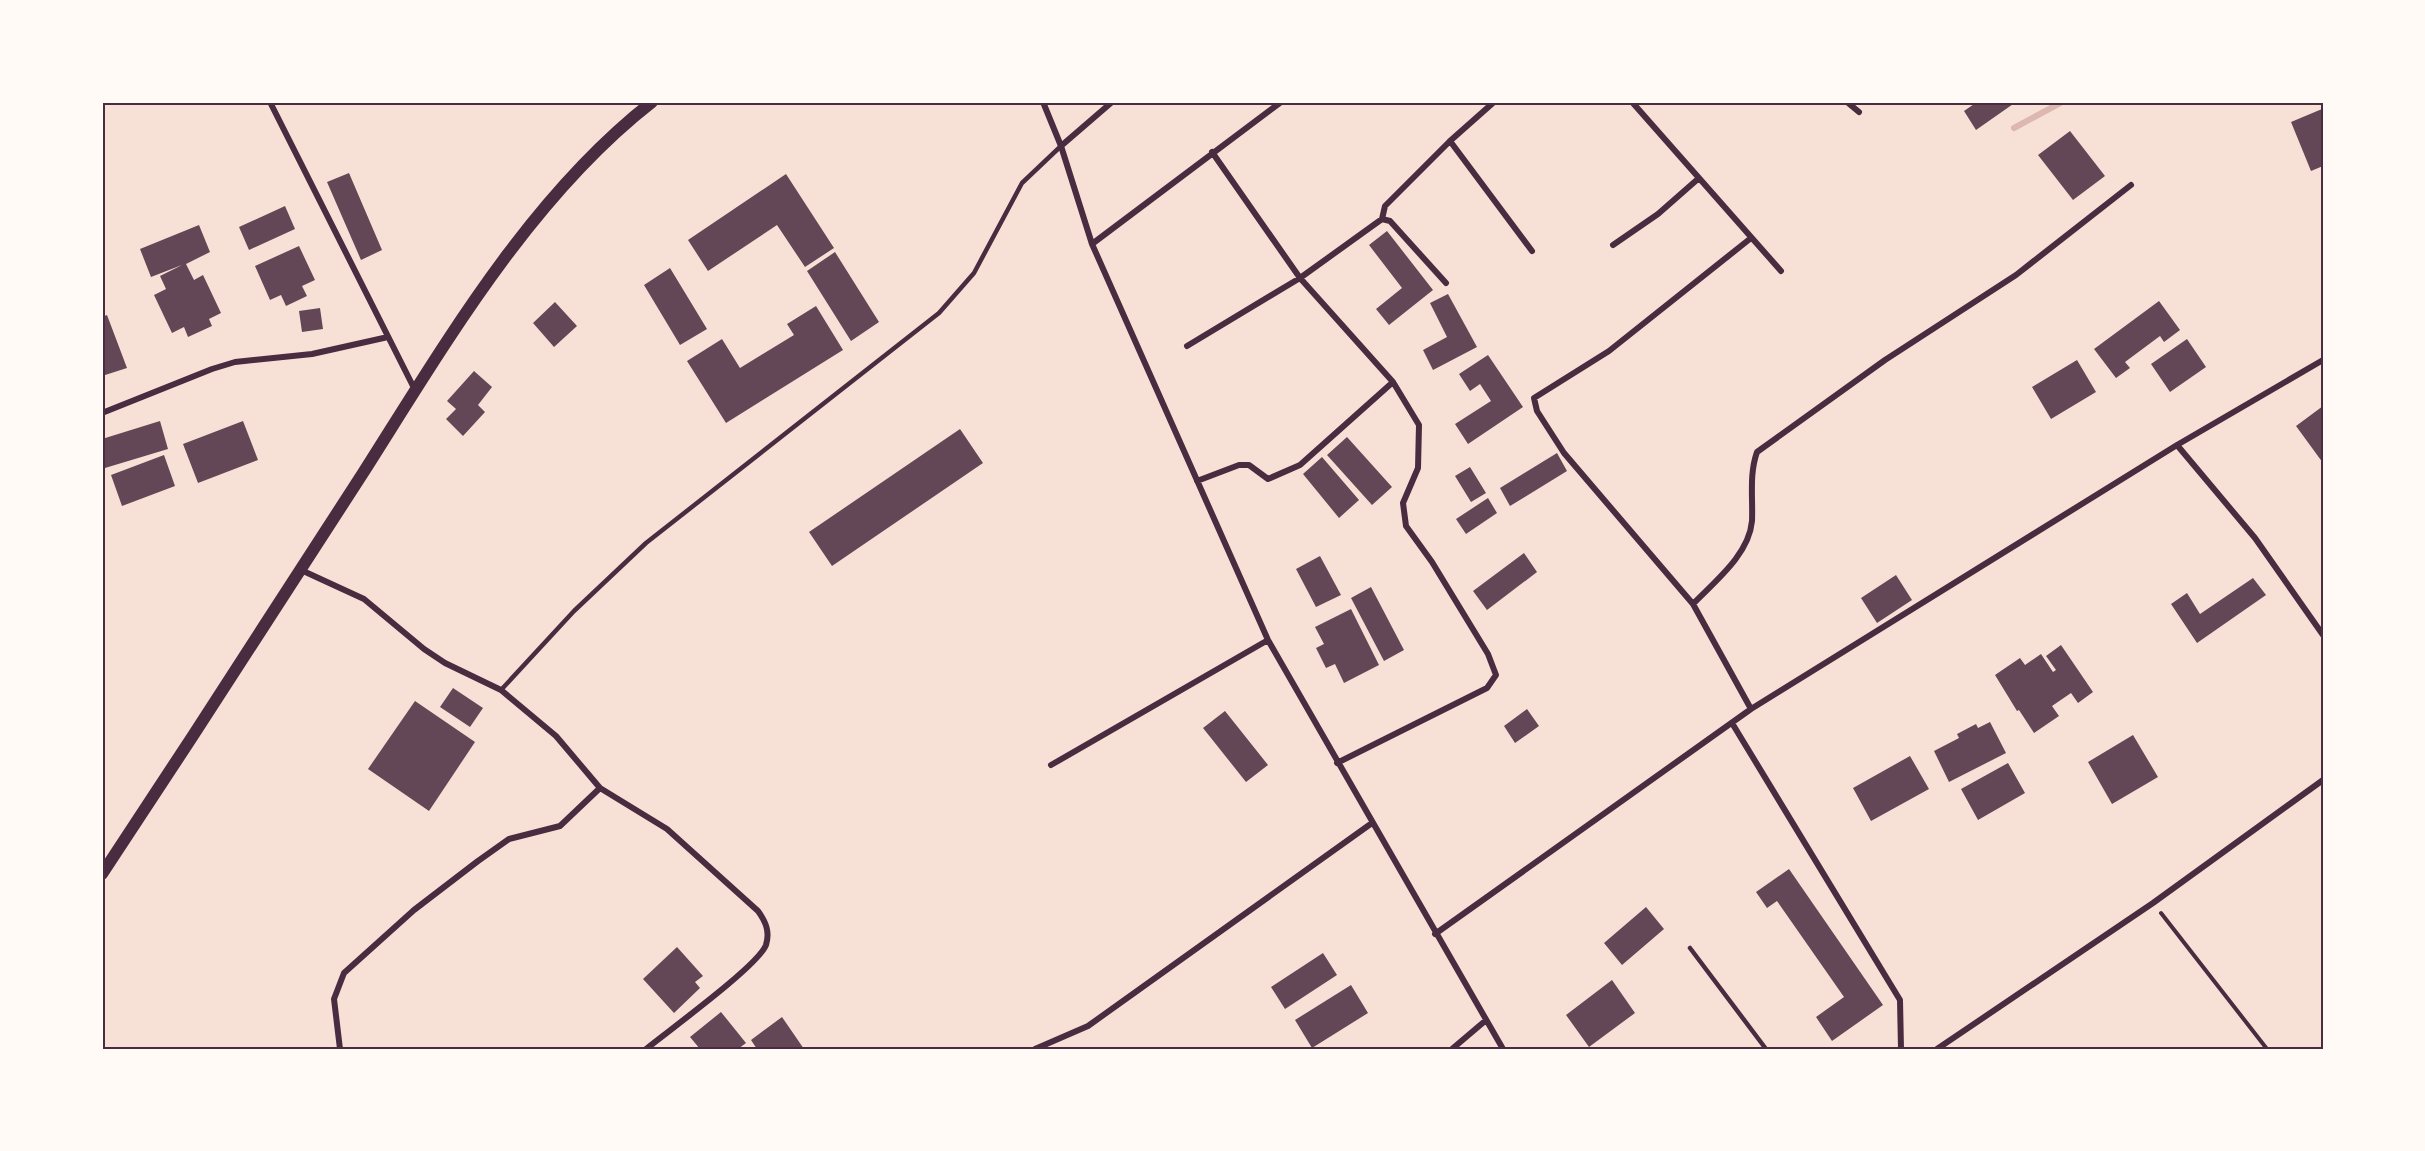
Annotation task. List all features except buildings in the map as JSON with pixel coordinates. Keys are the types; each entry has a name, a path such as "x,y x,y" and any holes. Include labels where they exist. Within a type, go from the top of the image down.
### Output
{"main road":[{"path":"102,874 415,391 503,262 563,185 613,132 652,102"}],"street":[{"path":"270,102 415,391"},
{"path":"1043,102 1092,244 1268,640 1503,1049"},
{"path":"1060,146 1112,102"},
{"path":"1092,244 1281,102"},
{"path":"1186,346 1300,278 1382,219 1385,206 1450,141 1494,102"},
{"path":"1632,102 1781,270"},
{"path":"1847,102 1859,112"},
{"path":"1450,141 1532,251"},
{"path":"1212,152 1300,278 1394,382 1419,425 1418,468 1403,503 1406,526 1432,562 1488,654 1496,675 1486,688 1337,763"},
{"path":"1613,245 1658,214 1699,178"},
{"path":"1693,604 1738,556 1752,525 1752,468 1757,452 1885,360 2016,275 2131,185"},
{"path":"1382,219 1390,221 1446,283"},
{"path":"1751,709 1693,604 1564,453 1537,411 1534,398 1609,351 1752,238"},
{"path":"102,414 212,369 235,363 312,354 388,338"},
{"path":"1435,934 1751,709 2177,445 2323,360"},
{"path":"1197,481 1239,465 1249,465 1268,479 1300,465 1394,382"},
{"path":"2177,445 2255,538 2323,635"},
{"path":"301,570 364,599 423,649 445,663 501,690 556,736 600,788 675,837 758,911 766,922 768,936 758,959 646,1049"},
{"path":"1051,765 1268,640"},
{"path":"1732,723 1900,1000 1901,1049"},
{"path":"1937,1049 2153,903 2323,780"},
{"path":"340,1049 334,999 344,973 406,917 478,861 509,839 560,826 600,788"},
{"path":"1035,1049 1088,1026 1372,823"},
{"path":"1452,1049 1485,1021"}],"lane":[{"path":"501,690 574,610 646,543 791,432 939,313 974,273 1022,183 1060,146"},
{"path":"1690,948 1767,1049"}],"path":[{"path":"2153,903 2267,1049"}],"waterway":[{"path":"2014,128 2062,102"}]}
